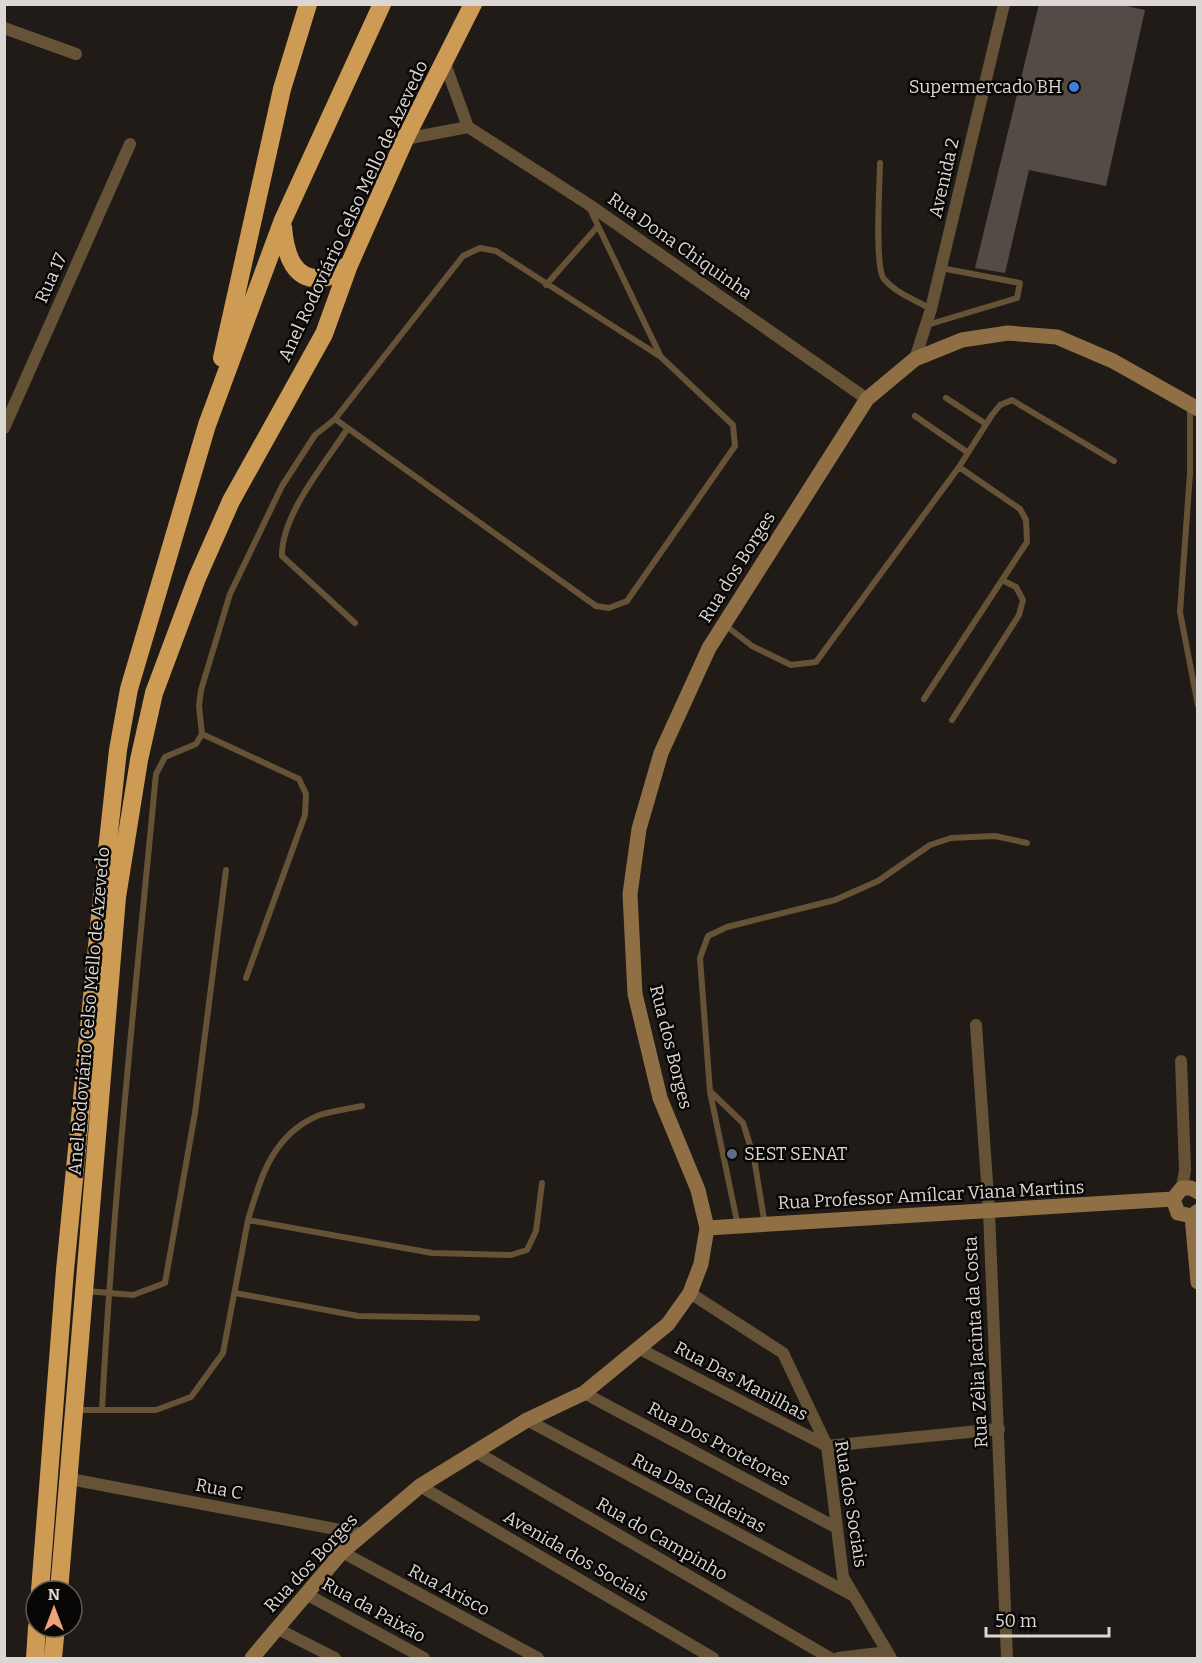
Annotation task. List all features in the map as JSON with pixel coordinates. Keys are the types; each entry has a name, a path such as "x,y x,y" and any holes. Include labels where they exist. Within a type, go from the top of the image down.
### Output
{"highway":[{"path":"207,425 282,89 308,4"},
{"name":"Anel Rodoviário Celso Mello de Azevedo","path":"41,1579 65,1270 118,750 129,688 207,425 283,220 382,4"},
{"name":"Anel Rodoviário Celso Mello de Azevedo","path":"60,1579 117,897 139,760 154,693 197,578 231,501 324,334 349,265 405,140 473,4"},
{"path":"283,220 285,247 292,266 305,275 326,277 349,265"},
{"path":"35,1659 36,1639"},
{"path":"53,1659 55,1639"}],"street":[{"name":"Avenida 2","path":"915,359 927,326 1004,4"},
{"path":"4,28 76,54"},
{"path":"405,140 468,127 444,61"},
{"name":"Rua Dona Chiquinha","path":"468,127 588,204 867,399"},
{"name":"Rua 17","path":"4,428 130,144"},
{"name":"Rua dos Borges","path":"252,1659 342,1552 362,1534 420,1486 527,1420 584,1393 668,1324 690,1293 701,1264 707,1228 698,1190 660,1098 635,994 630,894 639,829 661,753 709,648 867,399 915,359 974,338 1008,333 1057,338 1113,361 1194,407"},
{"name":"Rua Zélia Jacinta da Costa","path":"976,1025 999,1429 1007,1659"},
{"path":"1181,1061 1186,1202 1194,1233 1197,1282"},
{"name":"Rua Professor Amílcar Viana Martins","path":"707,1228 1157,1201 1186,1202"},
{"name":"Rua dos Sociais","path":"690,1293 783,1353 827,1446 843,1577 889,1655"},
{"name":"Rua Das Manilhas","path":"638,1348 827,1446"},
{"name":"Rua Dos Protetores","path":"584,1393 837,1528"},
{"name":"Rua Das Caldeiras","path":"527,1420 855,1597"},
{"path":"827,1446 999,1429"},
{"name":"Rua do Campinho","path":"477,1452 830,1659"},
{"name":"Rua C","path":"70,1479 362,1534"},
{"name":"Avenida dos Sociais","path":"420,1486 713,1659"},
{"name":"Rua Arisco","path":"342,1552 538,1659"},
{"name":"Rua da Paixão","path":"306,1594 424,1659"},
{"path":"276,1628 332,1658"},
{"path":"838,1659 889,1655"}],"lane":[{"path":"880,163 879,259 882,276 895,289 931,309"},
{"path":"588,204 661,357"},
{"path":"546,285 598,226"},
{"path":"102,1410 108,1293 131,1017 156,774 165,757 196,744 202,734 199,706 201,690 230,594 282,486 315,435 336,419 463,256 480,248 496,252 661,357 733,425 735,446 627,602 609,608 596,606 336,419"},
{"path":"927,326 1017,298 1020,283 941,268"},
{"path":"946,398 986,424"},
{"path":"724,625 752,646 791,665 816,662 959,467 1000,405 1012,400 1114,461"},
{"path":"1194,407 1180,612 1197,706"},
{"path":"915,416 968,452"},
{"path":"348,428 290,519 282,540 282,556 355,623"},
{"path":"924,699 1027,542 1026,520 1020,509 959,467"},
{"path":"1190,473 1197,473"},
{"path":"952,720 1019,615 1023,600 1016,587 1002,580"},
{"path":"202,734 299,778 306,794 305,815 246,978"},
{"path":"738,1227 710,1092 700,958 708,936 727,927 835,900 878,881 930,845 951,838 995,836 1027,843"},
{"path":"85,1291 134,1296 165,1283 195,1113 226,870"},
{"path":"710,1092 742,1123 754,1158 765,1225"},
{"path":"75,1410 156,1410 191,1397 223,1353 248,1220 263,1170 282,1141 317,1117 362,1106"},
{"path":"248,1220 432,1253 512,1255 527,1250 536,1231 542,1183"},
{"path":"235,1293 358,1316 477,1318"}],"building":[{"name":"Supermercado BH","path":"1039,4 1117,4 1145,10 1106,186 1029,170 1005,273 975,268"}],"place":[{"name":"Supermercado BH","path":"1074,87"},
{"name":"SEST SENAT","path":"732,1154"}]}
